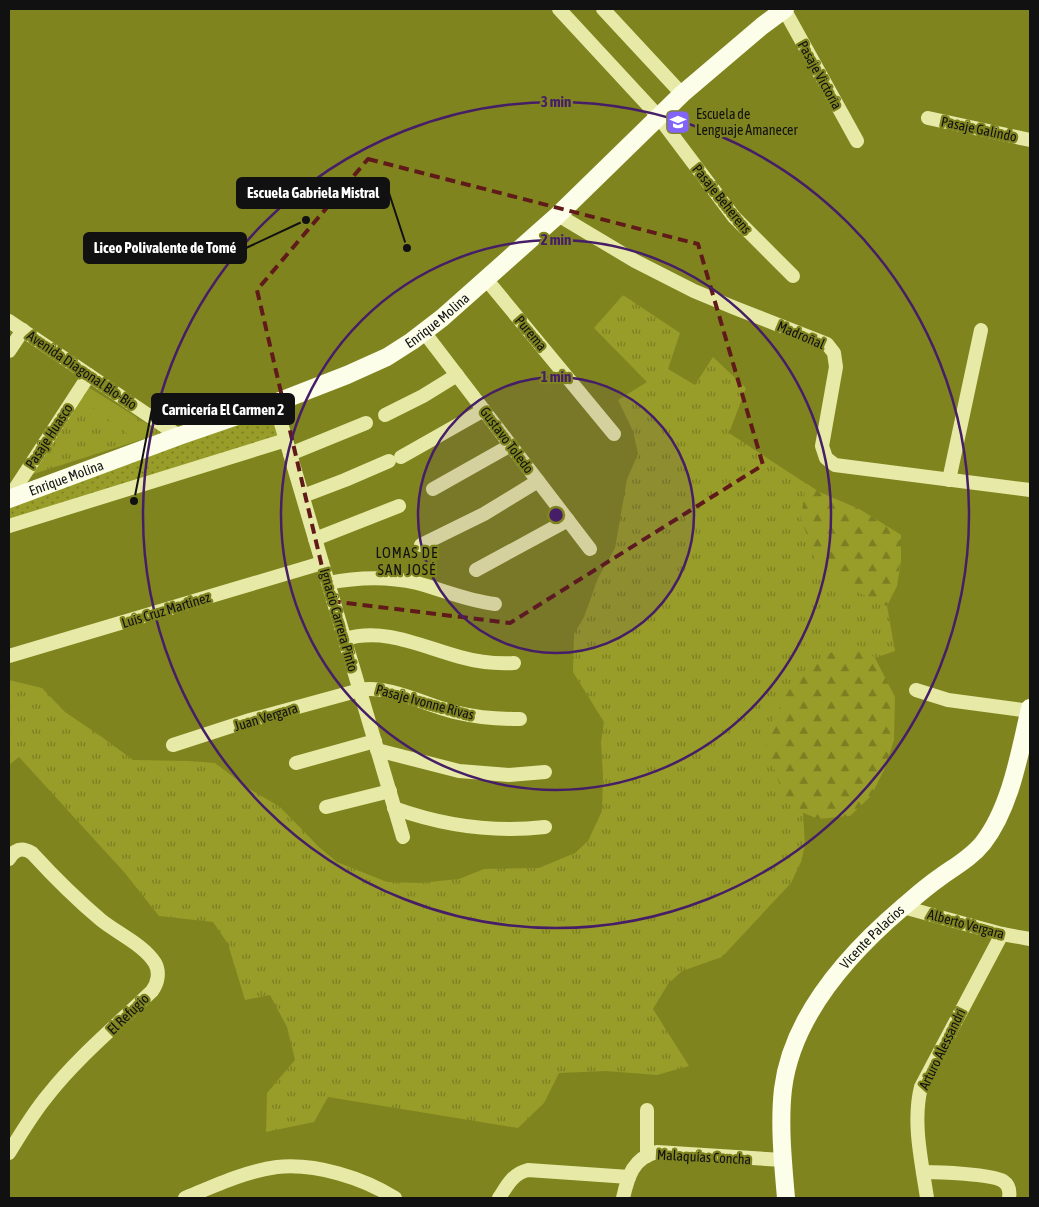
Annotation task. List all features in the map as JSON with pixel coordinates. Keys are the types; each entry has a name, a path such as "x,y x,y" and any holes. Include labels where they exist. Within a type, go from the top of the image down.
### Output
{"main road":[{"name":"Enrique Molina","path":"9,498 275,403 367,366 392,353 424,332 486,279 558,215 682,94 762,26 785,9"},
{"name":"Vicente Palacios","path":"786,1198 783,1160 783,1090 787,1066 798,1037 820,997 853,954 902,907 973,853 988,835 1001,808 1013,775 1030,709"}],"street":[{"name":"Pasaje Beherens","path":"559,9 658,116 734,216 793,276"},
{"path":"603,9 682,94"},
{"name":"Pasaje Victoria","path":"785,9 857,141"},
{"name":"Pasaje Galindo","path":"928,118 1030,140"},
{"name":"Madroñal","path":"558,215 635,261 694,291 828,344 834,353 836,367 822,446 826,458 835,465 1030,490"},
{"name":"Purema","path":"486,279 614,434"},
{"name":"Avenida Diagonal Bío-Bío","path":"9,321 179,436"},
{"path":"9,351 23,330"},
{"path":"949,480 981,330"},
{"name":"Gustavo Toledo","path":"424,332 590,549"},
{"name":"Pasaje Huasco","path":"9,498 89,375"},
{"path":"385,415 423,396 457,375"},
{"name":"Ignacio Carrera Pinto","path":"275,403 403,837"},
{"path":"302,496 395,459 484,410"},
{"path":"290,454 366,423"},
{"name":"Enrique Molina","path":"9,526 286,440"},
{"path":"433,489 511,445"},
{"path":"421,545 484,514 538,481"},
{"path":"315,539 398,506"},
{"path":"476,570 568,520"},
{"name":"Luis Cruz Martínez","path":"9,656 322,563"},
{"path":"328,583 362,578 387,578 415,583 476,601 495,604"},
{"path":"345,639 360,635 382,635 476,661 514,663"},
{"name":"Pasaje Ivonne Rivas","path":"360,690 379,688 441,708 478,716 520,719"},
{"name":"Juan Vergara","path":"173,746 250,720 360,690"},
{"path":"916,690 948,700 1030,709"},
{"path":"296,763 376,746 460,771 509,775 545,772"},
{"path":"326,807 390,791"},
{"path":"394,808 431,820 469,828 507,830 545,827"},
{"name":"El Refugio","path":"9,1153 28,1122 54,1088 152,991 158,975 156,965 144,951 86,907 32,853 26,850 14,854"},
{"name":"Alberto Vergara","path":"902,907 1002,934 1030,939"},
{"name":"Arturo Alessandri","path":"927,1198 918,1115 921,1087 1002,934"},
{"path":"646,1110 647,1156"},
{"name":"Malaquías Concha","path":"629,1177 634,1166 647,1156 665,1152 783,1160"},
{"path":"186,1198 216,1185 269,1169 286,1167 315,1169 340,1175 368,1185 395,1198"},
{"path":"499,1198 512,1178 528,1170 629,1177 623,1198"},
{"path":"923,1172 956,1173 998,1179 1007,1184 1010,1194 1009,1198"}],"highlighted area":[{"path":"368,159 698,244 763,465 510,623 330,601 257,290"}],"green space":[{"path":"623,295 680,333 668,369 695,385 713,357 746,388 729,433 819,492 859,509 901,535 901,561 897,586 887,606 895,651 875,658 840,664 803,812 805,845 801,862 791,883 722,957 682,971 668,984 653,1009 689,1066 657,1075 606,1071 559,1073 544,1103 518,1128 328,1097 314,1122 266,1132 267,1093 295,1060 287,1027 270,995 245,1000 228,944 213,922 159,916 124,872 19,757 9,765 9,680 42,688 65,712 133,760 215,763 248,788 280,807 319,847 337,862 387,882 420,883 459,879 484,869 539,868 575,853 588,841 602,811 603,775 601,742 604,722 573,672 574,634 584,617 598,578 615,548 627,479 638,454 633,431 618,400 647,382 594,328"},
{"path":"88,387 162,433 30,475"},
{"path":"90,390 141,428 133,438 85,402"},
{"path":"264,415 273,417 278,433 275,440 9,523 9,506"},
{"path":"806,483 819,492 859,509 901,535 899,571 895,588 887,606 847,587 815,559 801,518"},
{"path":"856,644 875,658 895,697 894,740 885,768 871,796 850,816 818,819 792,808 781,788 766,747 769,729 791,684 807,668 827,654"}],"place":[{"name":"Escuela de Lenguaje Amanecer","path":"678,122"},
{"name":"Liceo Polivalente de Tomé","path":"306,220"},
{"name":"Escuela Gabriela Mistral","path":"407,248"},
{"name":"Carnicería El Carmen 2","path":"134,501"}],"district":[{"name":"LOMAS DE SAN JOSÉ","path":"407,562"}]}
